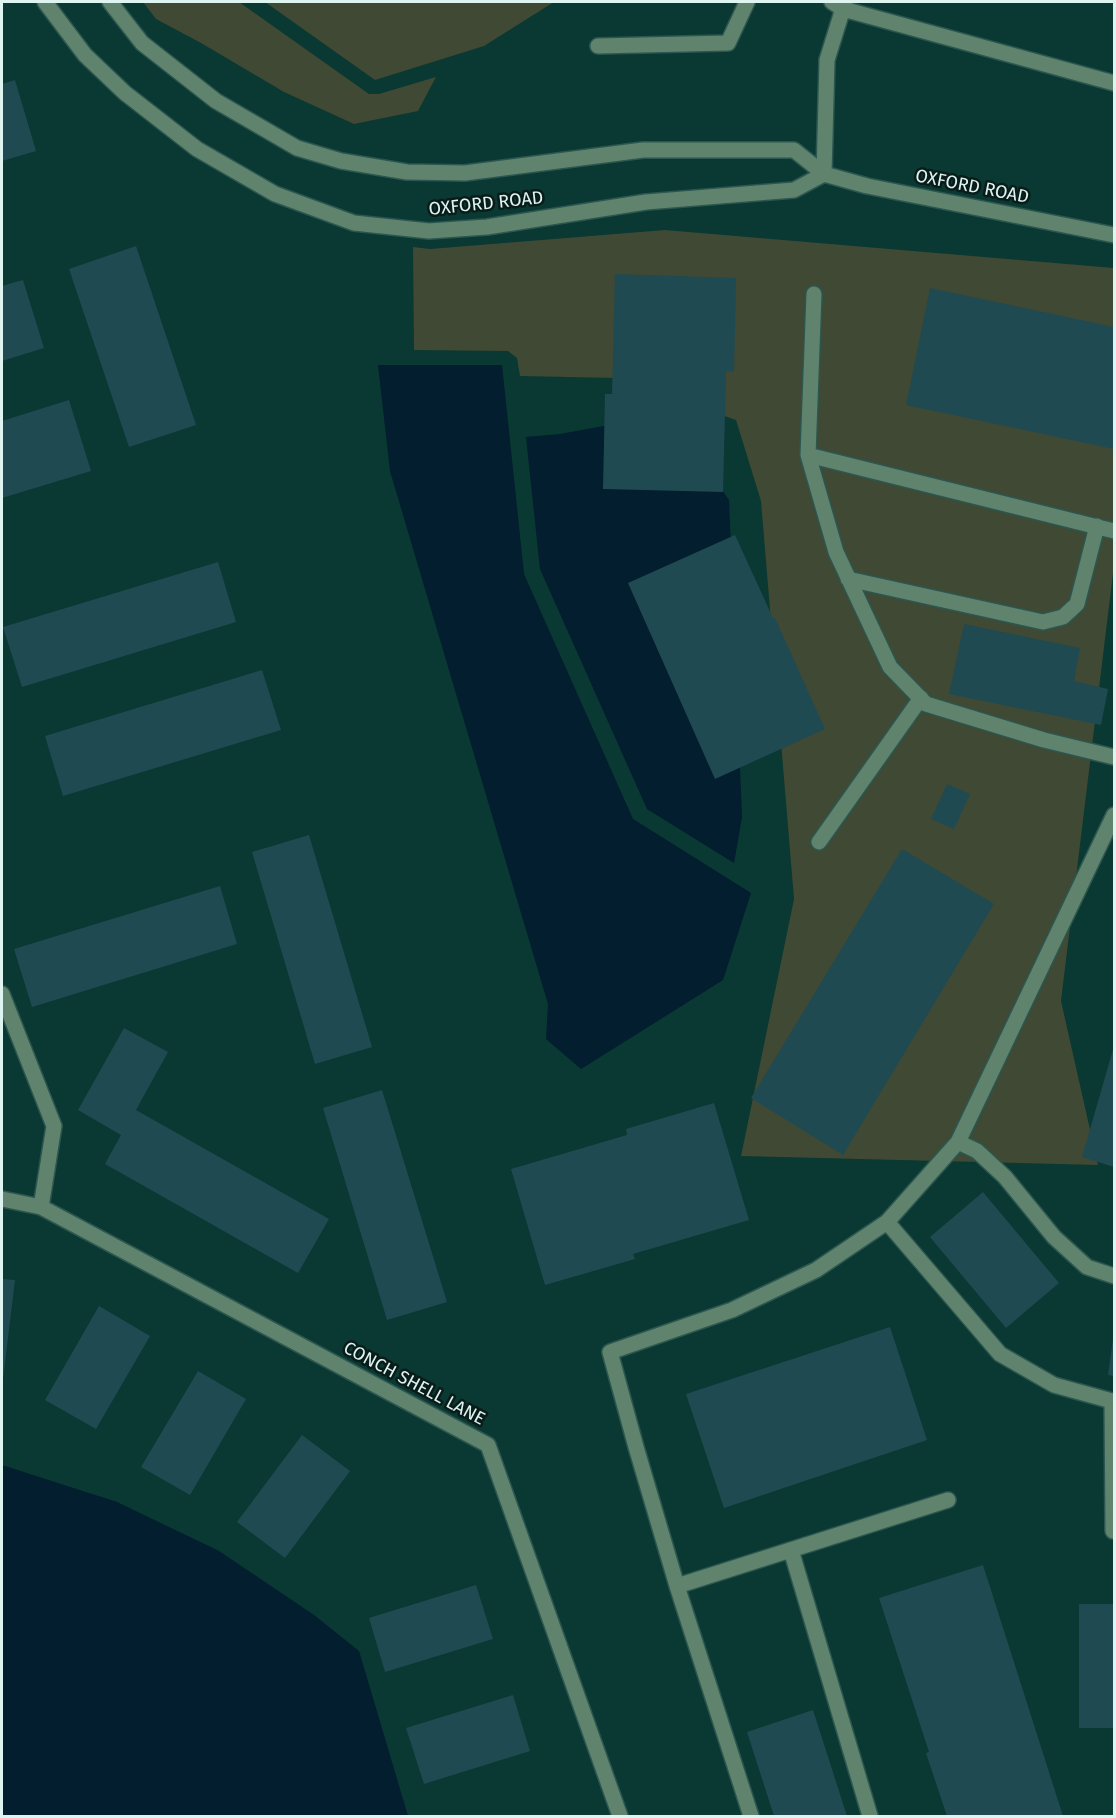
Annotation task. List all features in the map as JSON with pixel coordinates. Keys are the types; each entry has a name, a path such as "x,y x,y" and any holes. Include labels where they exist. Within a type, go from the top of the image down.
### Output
{"street":[{"name":"OXFORD ROAD","path":"45,2 85,55 125,93 197,149 275,194 354,223 429,231 487,228 646,202 794,189 824,174"},
{"name":"OXFORD ROAD","path":"110,2 142,43 216,101 297,148 341,161 407,172 465,173 643,150 794,150 824,174 867,186 1114,235"},
{"path":"598,46 728,43 747,2"},
{"path":"824,174 827,60 840,4 1114,83"},
{"path":"814,294 808,455 836,552 890,667 926,704 1044,740 1114,757"},
{"path":"808,455 1114,531"},
{"path":"848,579 1043,622 1063,617 1077,604 1097,526"},
{"path":"819,842 921,698"},
{"path":"751,1816 677,1586 610,1352 732,1310 816,1270 887,1222 958,1142 1114,815"},
{"path":"2,994 54,1126 41,1207"},
{"path":"958,1142 977,1151 1005,1177 1054,1237 1086,1267 1114,1276"},
{"name":"CONCH SHELL LANE","path":"2,1199 41,1207 488,1445 620,1816"},
{"path":"887,1222 1000,1354 1054,1385 1113,1401 1114,1531"},
{"path":"677,1586 948,1500"},
{"path":"791,1550 870,1816"}],"green space":[{"path":"143,2 239,2 369,94 379,94 436,77 418,111 354,124 284,92 156,19"},
{"path":"265,2 554,2 484,46 375,80"},
{"path":"665,230 1114,268 1114,565 1061,1001 1098,1165 741,1156 794,899 761,501 736,420 616,378 520,376 517,358 508,351 414,350 413,247 430,249"}],"water":[{"path":"378,365 502,365 524,574 633,819 751,893 723,980 581,1069 546,1039 548,1004 390,471"},
{"path":"664,415 699,457 729,500 742,817 734,863 647,809 540,569 526,437 560,434"},
{"path":"2,1465 117,1502 219,1551 314,1615 359,1651 408,1816 2,1816"}],"building":[{"path":"15,80 36,151 2,161 2,84"},
{"path":"136,246 196,425 129,447 69,269"},
{"path":"615,274 736,278 734,372 726,371 723,492 603,489 605,394 612,394"},
{"path":"23,280 44,348 2,361 2,286"},
{"path":"930,288 1114,327 1114,449 906,405"},
{"path":"69,400 91,471 2,498 2,421"},
{"path":"735,535 825,729 715,779 628,583"},
{"path":"218,562 236,622 22,687 3,627"},
{"path":"964,624 1080,648 1074,681 1108,689 1101,725 949,694"},
{"path":"262,670 281,730 63,796 45,736"},
{"path":"947,784 970,794 954,829 931,819"},
{"path":"309,835 372,1047 315,1064 252,852"},
{"path":"902,849 994,904 843,1155 751,1098"},
{"path":"220,886 237,944 32,1007 14,949"},
{"path":"124,1028 168,1052 136,1110 329,1219 298,1273 105,1164 121,1135 78,1110"},
{"path":"1114,1046 1114,1167 1082,1157"},
{"path":"382,1090 447,1302 387,1320 323,1108"},
{"path":"714,1103 749,1220 633,1254 635,1259 545,1285 511,1169 627,1135 626,1129"},
{"path":"983,1192 1059,1283 1006,1328 930,1237"},
{"path":"2,1279 15,1280 3,1379 2,1378"},
{"path":"99,1306 150,1336 96,1429 45,1400"},
{"path":"890,1327 927,1440 724,1508 686,1394"},
{"path":"1114,1339 1114,1376 1108,1375"},
{"path":"198,1371 246,1399 190,1495 141,1467"},
{"path":"302,1435 350,1471 285,1558 237,1522"},
{"path":"983,1565 1063,1816 947,1816 926,1753 929,1752 879,1598"},
{"path":"476,1585 493,1639 385,1672 369,1618"},
{"path":"1079,1604 1114,1604 1114,1728 1079,1728"},
{"path":"513,1695 530,1751 424,1784 406,1728"},
{"path":"813,1710 847,1816 774,1816 747,1732"}]}
